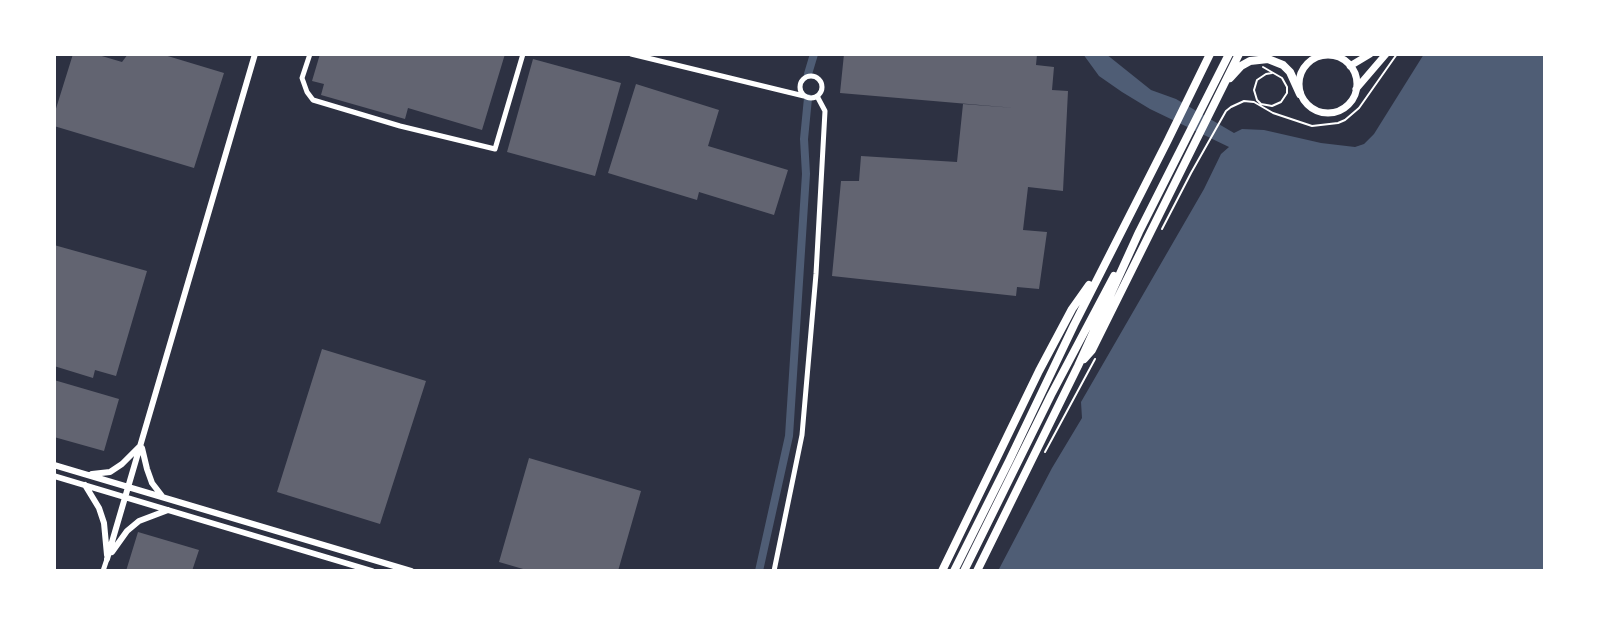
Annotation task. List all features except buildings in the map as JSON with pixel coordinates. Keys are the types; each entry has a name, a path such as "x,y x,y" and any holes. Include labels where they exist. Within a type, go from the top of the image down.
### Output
{"highway":[{"path":"964,571 1105,261 1210,54"},
{"path":"1078,366 1092,350 1209,103 1229,54"},
{"path":"1222,87 1239,54"},
{"path":"1209,103 1241,66 1250,61 1268,59 1283,65 1290,72 1300,94"},
{"path":"954,571 1009,461 1186,149"},
{"path":"977,571 1078,366 1139,232"},
{"path":"942,571 1072,309 1105,261"}],"main road":[{"path":"1302,54 1312,60"},
{"path":"1350,66 1370,54"},
{"path":"1356,89 1350,66 1336,57 1328,55 1312,60 1300,75 1300,94 1304,101 1315,110 1330,113 1350,103 1356,89 1386,54"}],"street":[{"path":"103,571 255,54"},
{"path":"310,54 302,78 313,100 495,149 523,54"},
{"path":"631,54 804,96 813,98 822,91 818,78 812,75 803,78 800,83 804,96"},
{"path":"774,571 802,435 816,274 825,111 817,96"},
{"path":"86,474 110,472 141,445"},
{"path":"141,445 152,483 162,496"},
{"path":"54,465 411,571"},
{"path":"54,476 372,571"},
{"path":"85,485 104,523 107,559"},
{"path":"107,559 127,531 139,521 168,510"}],"path":[{"path":"1203,153 1226,111 1244,101 1254,102 1273,113 1312,126 1338,123 1359,108 1397,54"},
{"path":"1262,67 1282,78 1287,87 1281,102 1266,106 1257,100 1254,90 1261,76 1272,73"}],"water":[{"path":"1083,54 1106,54 1151,90 1176,99 1234,133 1242,129 1264,130 1355,147 1364,144 1374,134 1424,54 1545,54 1545,571 998,571 1082,418 1081,402 1204,189 1221,154 1229,147 1122,92 1099,76"}],"waterway":[{"path":"808,74 814,54"},
{"path":"759,571 789,436 808,98"}]}
